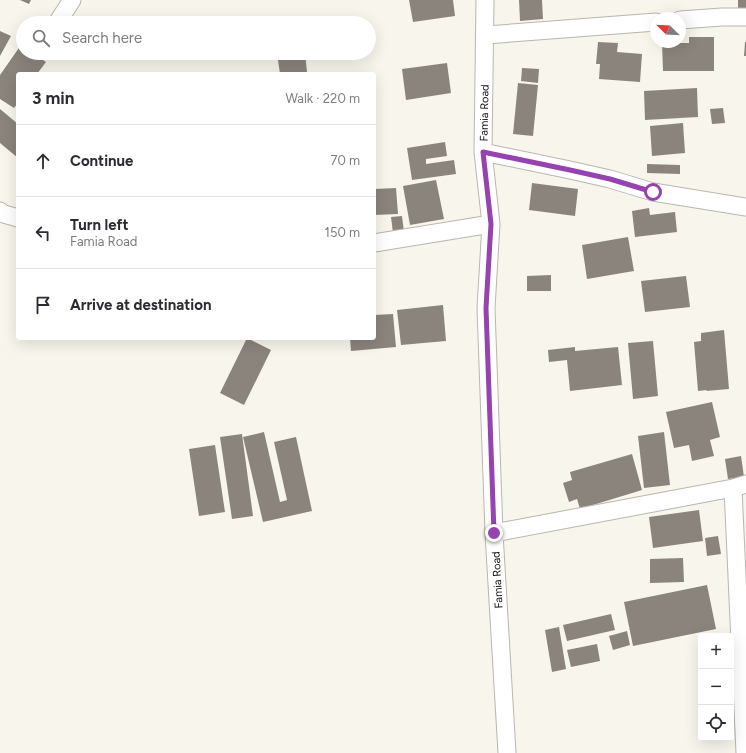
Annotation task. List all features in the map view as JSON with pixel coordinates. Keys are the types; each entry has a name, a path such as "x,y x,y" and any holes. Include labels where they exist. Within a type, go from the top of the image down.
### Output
{"street":[{"path":"62,16 72,0"},
{"name":"Famia Road","path":"485,0 486,35 483,152 491,224 486,308 494,533 507,753"},
{"path":"686,20 746,17"},
{"path":"486,35 650,22"},
{"path":"483,152 610,179 653,192 746,207"},
{"path":"0,211 4,214 16,217"},
{"path":"376,243 491,224"},
{"path":"494,533 740,486 745,753"}],"building":[{"path":"20,0 31,0 29,4"},
{"path":"409,0 453,0 455,16 413,22"},
{"path":"519,0 542,0 543,19 520,21"},
{"path":"738,0 746,0 746,8 738,8"},
{"path":"0,31 11,36 0,56"},
{"path":"689,37 714,37 714,71 663,71 662,48 686,48 686,43 689,43"},
{"path":"598,42 618,43 617,52 642,54 640,82 599,79 600,64 596,64"},
{"path":"745,42 746,56 744,56"},
{"path":"16,52 16,60 43,60 46,62 38,72 16,72 16,106 14,108 0,99 0,75"},
{"path":"278,60 306,60 307,72 280,72"},
{"path":"447,63 451,93 406,100 402,69"},
{"path":"522,68 539,69 538,83 521,81"},
{"path":"518,83 538,85 533,136 513,134"},
{"path":"697,88 698,117 645,120 644,91"},
{"path":"723,108 725,123 712,124 710,109"},
{"path":"0,109 16,122 16,156 0,143"},
{"path":"683,123 685,153 652,156 650,126"},
{"path":"445,142 447,156 426,159 426,164 454,160 456,174 412,180 407,148"},
{"path":"647,164 680,165 680,174 647,173"},
{"path":"436,180 444,219 410,225 403,186"},
{"path":"532,183 578,189 575,216 529,210"},
{"path":"396,188 398,214 376,215 376,189"},
{"path":"649,208 650,215 675,212 677,232 635,237 632,211"},
{"path":"402,216 404,232 393,233 391,217"},
{"path":"628,237 634,271 587,279 582,245"},
{"path":"551,275 551,291 527,291 527,276"},
{"path":"686,276 690,307 645,312 641,281"},
{"path":"443,305 446,341 401,345 397,310"},
{"path":"393,314 396,347 351,351 350,340 376,340 376,315"},
{"path":"724,330 729,389 698,391 694,342 701,341 701,333"},
{"path":"246,340 251,340 271,350 244,405 220,393"},
{"path":"653,341 658,396 633,399 628,343"},
{"path":"575,347 575,351 618,347 622,385 570,391 567,360 549,362 548,350"},
{"path":"712,402 720,437 710,440 714,456 692,461 689,445 674,448 666,412"},
{"path":"264,432 280,502 287,500 274,442 296,437 312,511 263,522 243,437"},
{"path":"664,432 670,485 644,488 638,436"},
{"path":"242,434 253,516 232,519 220,437"},
{"path":"215,445 225,512 199,516 189,449"},
{"path":"632,454 642,490 580,509 577,499 569,502 563,483 572,480 570,472"},
{"path":"741,456 744,477 728,479 725,459"},
{"path":"699,510 703,541 653,548 649,517"},
{"path":"718,536 721,554 707,556 705,538"},
{"path":"683,558 684,582 650,583 650,559"},
{"path":"707,585 716,629 633,646 624,602"},
{"path":"611,614 615,630 567,641 563,625"},
{"path":"559,627 566,669 552,672 545,630"},
{"path":"627,631 630,645 613,650 609,636"},
{"path":"597,644 600,661 571,667 567,650"}],"route":[{"path":"494,533 486,308 491,224 483,152 610,179 653,192"}]}
